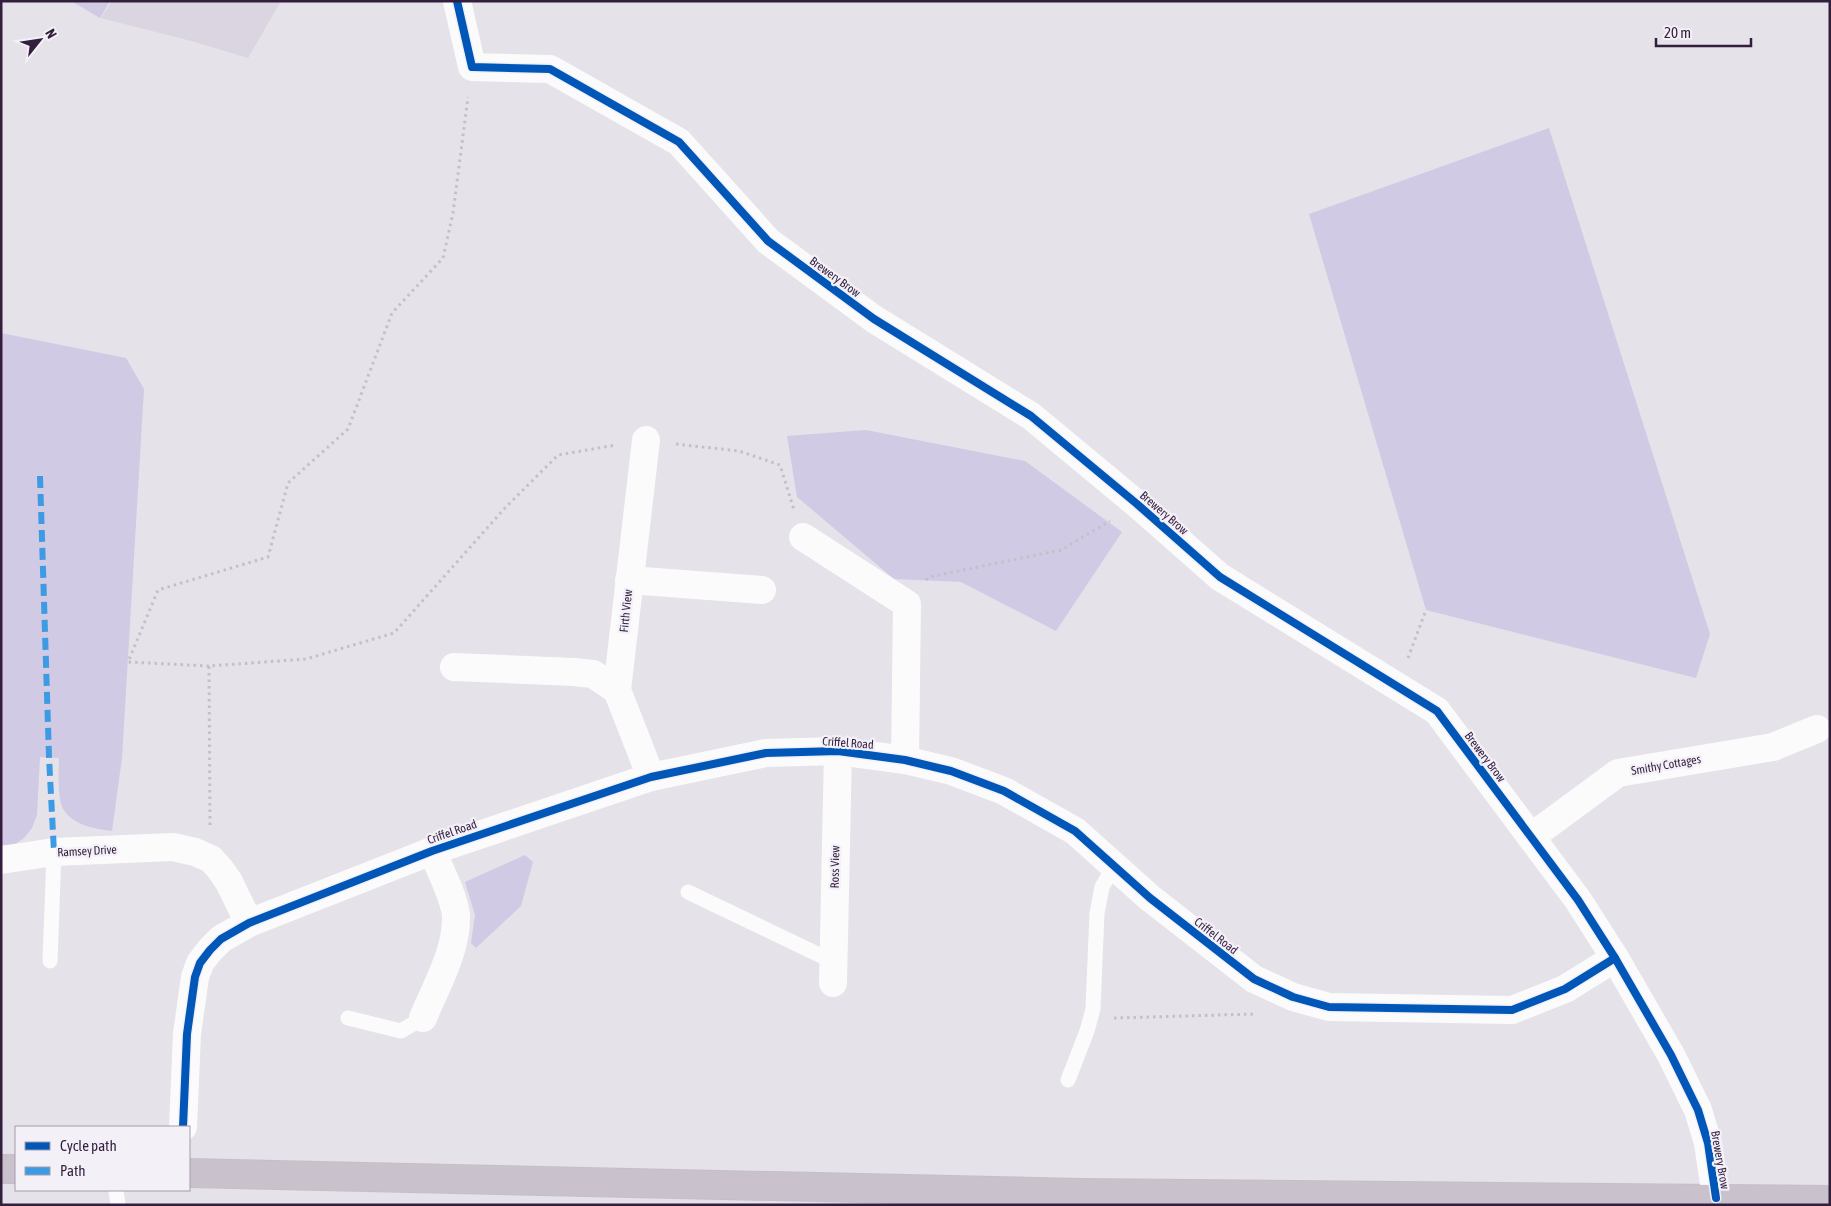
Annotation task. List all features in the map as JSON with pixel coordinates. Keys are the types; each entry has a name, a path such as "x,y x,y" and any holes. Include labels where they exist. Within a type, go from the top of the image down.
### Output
{"highway":[{"path":"1,1169 15,1169"},
{"path":"190,1173 1082,1194 1830,1200"}],"street":[{"path":"457,1 472,67"},
{"name":"Brewery Brow","path":"472,67 550,69 680,142 768,241 874,319 1031,416 1137,504 1220,577 1437,711 1578,900 1615,958 1671,1055 1698,1110 1708,1143 1716,1198"},
{"name":"Firth View","path":"646,440 617,690 650,777"},
{"path":"803,536 907,604 905,760"},
{"path":"629,580 762,590"},
{"path":"454,667 593,674 617,690"},
{"name":"Smithy Cottages","path":"1531,838 1618,773 1773,747 1817,729"},
{"name":"Criffel Road","path":"183,1126 187,1034 195,977 200,963 221,939 249,923 432,851 650,777 766,753 838,751 905,760 951,772 1004,791 1075,831 1150,898 1254,979 1293,997 1329,1007 1512,1010 1564,988 1615,958"},
{"name":"Ross View","path":"833,972 838,751"},
{"name":"Ramsey Drive","path":"1,860 54,852 174,847 195,852 211,859"},
{"path":"423,1018 449,955 456,914 432,851"},
{"path":"211,859 229,882 249,923"}],"lane":[{"path":"50,961 54,852"},
{"path":"1068,1080 1094,1009 1097,914 1102,887 1114,866"},
{"path":"688,892 833,972"},
{"path":"348,1018 401,1031 423,1018"},
{"path":"116,1191 118,1205"}],"path":[{"path":"472,67 453,213 443,258 392,313 348,429 288,483 268,557 158,590 128,662 209,666 306,659 394,633 504,509 558,455 646,440 739,451 780,465 803,536"},
{"path":"907,604 929,576 1061,550 1137,504"},
{"path":"1397,686 1426,610"},
{"path":"209,666 211,859"},
{"path":"1091,1019 1264,1014"}],"shaded area":[{"path":"71,1 110,1 100,18"},
{"path":"112,1 281,1 248,58 195,42 101,18"},
{"path":"1549,128 1710,634 1696,678 1426,610 1309,214"},
{"path":"1,333 126,358 144,389 122,758 112,831 85,825 72,819 67,814 63,809 60,798 59,758 40,757 37,815 32,828 24,838 14,845 1,845"},
{"path":"866,430 1025,461 1122,532 1056,631 961,582 894,579 797,497 787,436"},
{"path":"525,855 533,862 521,906 476,948 471,943 475,915 465,882"}],"marked path":[{"path":"40,476 54,852"}],"cycle path":[{"path":"457,1 472,67 550,69 679,142 768,241 874,319 1031,416 1137,504 1220,577 1437,711 1578,900 1615,958 1671,1055 1698,1110 1708,1143 1716,1198"},
{"path":"183,1126 187,1034 195,977 200,963 221,939 249,923 432,851 651,777 766,753 838,751 905,760 951,771 1004,791 1075,831 1150,898 1254,979 1293,997 1329,1007 1512,1010 1565,989 1615,958"}]}
